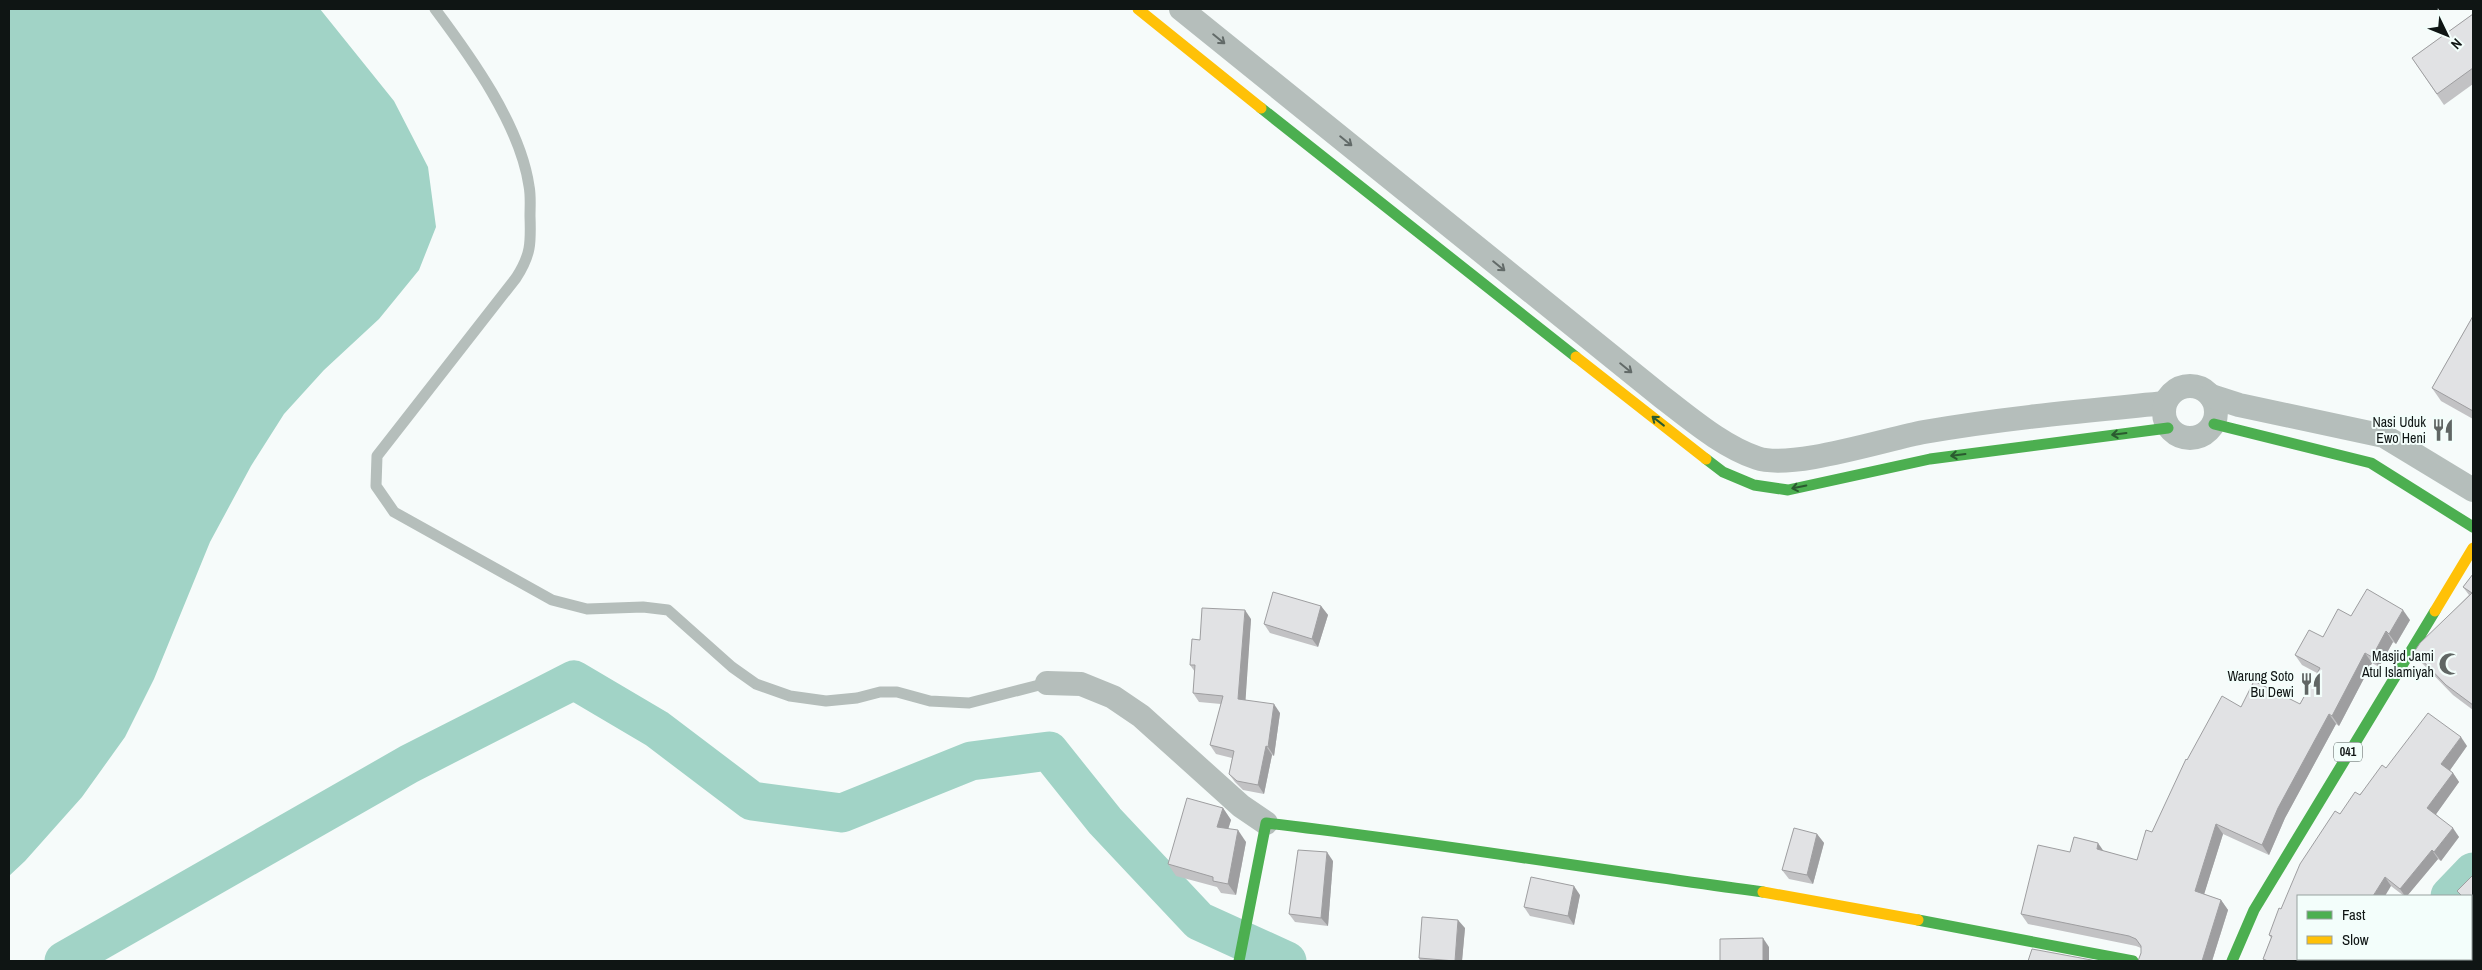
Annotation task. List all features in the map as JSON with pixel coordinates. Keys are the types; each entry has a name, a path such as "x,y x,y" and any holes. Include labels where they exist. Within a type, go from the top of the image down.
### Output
{"street":[{"path":"1138,9 1449,258 1723,472 1754,485 1788,490 1930,459 2168,428"},
{"path":"1181,9 1684,414 1714,436 1758,459 1800,460 1924,432 2051,415 2165,403"},
{"path":"1449,258 1467,239"},
{"path":"2186,386 2204,389 2211,396 2215,405 2214,424 2201,437 2192,439 2174,434 2164,420 2165,403 2170,395 2186,386"},
{"path":"2211,396 2239,405 2384,436 2473,490"},
{"path":"2214,424 2371,464 2473,527"},
{"path":"1924,432 1930,459"},
{"name":"041","path":"2232,961 2254,910 2473,548"},
{"path":"1047,683 1081,684 1113,697 1141,716 1241,806 1266,823 1353,833 1597,870 1788,894 2109,959 2133,961"},
{"path":"1239,959 1266,823"}],"lane":[{"path":"435,9 471,56 514,135 530,186 531,242 528,260 516,278 377,456 376,486 394,512 552,600 587,609 624,610 643,607 668,610 732,668 756,684 790,696 826,701 858,698 880,692 897,692 930,702 969,703 1047,683"}],"shaded area":[{"path":"9,9 320,9 394,101 428,167 436,227 419,270 379,319 324,370 284,414 251,466 210,542 154,679 125,737 82,797 25,861 9,876"}],"building":[{"path":"2473,14 2473,68 2437,94 2412,58"},
{"path":"2473,316 2473,411 2432,388"},
{"path":"2473,574 2473,705 2446,685 2414,652 2420,643 2472,593 2463,587"},
{"path":"2367,589 2403,610 2389,634 2386,631 2372,657 2365,653 2332,716 2329,714 2278,808 2262,845 2216,824 2195,891 2221,900 2202,961 2138,961 2141,946 2136,939 2129,936 2021,914 2038,845 2070,852 2074,837 2098,843 2097,849 2137,860 2146,830 2152,832 2186,759 2222,696 2241,707 2254,681 2300,704 2320,668 2295,655 2309,630 2323,637 2338,609 2351,616"},
{"path":"1273,592 1321,606 1312,639 1264,624"},
{"path":"1202,608 1245,610 1238,699 1274,704 1268,747 1266,746 1258,785 1237,781 1229,774 1234,751 1210,745 1223,696 1193,693 1195,665 1190,665 1192,639 1200,640"},
{"path":"2428,713 2461,737 2441,764 2453,773 2427,808 2453,828 2400,889 2385,877 2374,895 2297,895 2297,960 2310,961 2268,961 2263,959 2272,936 2269,935 2279,908 2281,909 2300,864 2335,811 2340,814 2355,792 2360,795 2382,765 2386,768"},
{"path":"1187,798 1223,808 1217,827 1238,830 1228,884 1213,881 1213,877 1168,864"},
{"path":"1794,828 1817,834 1807,875 1782,870"},
{"path":"1298,850 1327,852 1321,918 1289,914"},
{"path":"2473,875 2473,909 2472,895 2461,895 2457,891"},
{"path":"1531,877 1574,886 1568,916 1524,907"},
{"path":"1422,917 1458,920 1455,961 1419,958"},
{"path":"1763,938 1763,961 1720,961 1720,939"},
{"path":"2032,949 2097,961 2028,961"}],"waterway":[{"path":"64,961 409,764 574,680 657,729 752,801 842,813 971,761 1049,751 1105,821 1199,921 1287,961"},
{"path":"2451,895 2473,872"}],"traffic: fast":[{"path":"1261,108 1576,357"},
{"path":"2214,424 2371,463 2473,527"},
{"path":"1706,459 1723,472 1754,485 1788,490 1930,459 2168,428"},
{"path":"2232,961 2254,910 2435,611"},
{"path":"1239,961 1266,823 1763,892"},
{"path":"1918,920 2133,961"}],"traffic: slow":[{"path":"1138,9 1261,108"},
{"path":"1576,357 1706,459"},
{"path":"2435,611 2473,548"},
{"path":"1763,892 1918,920"}],"place":[{"name":"Nasi Uduk Ewo Heni","path":"2443,430"},
{"name":"Masjid Jami Atul Islamiyah","path":"2450,664"},
{"name":"Warung Soto Bu Dewi","path":"2311,684"}]}
